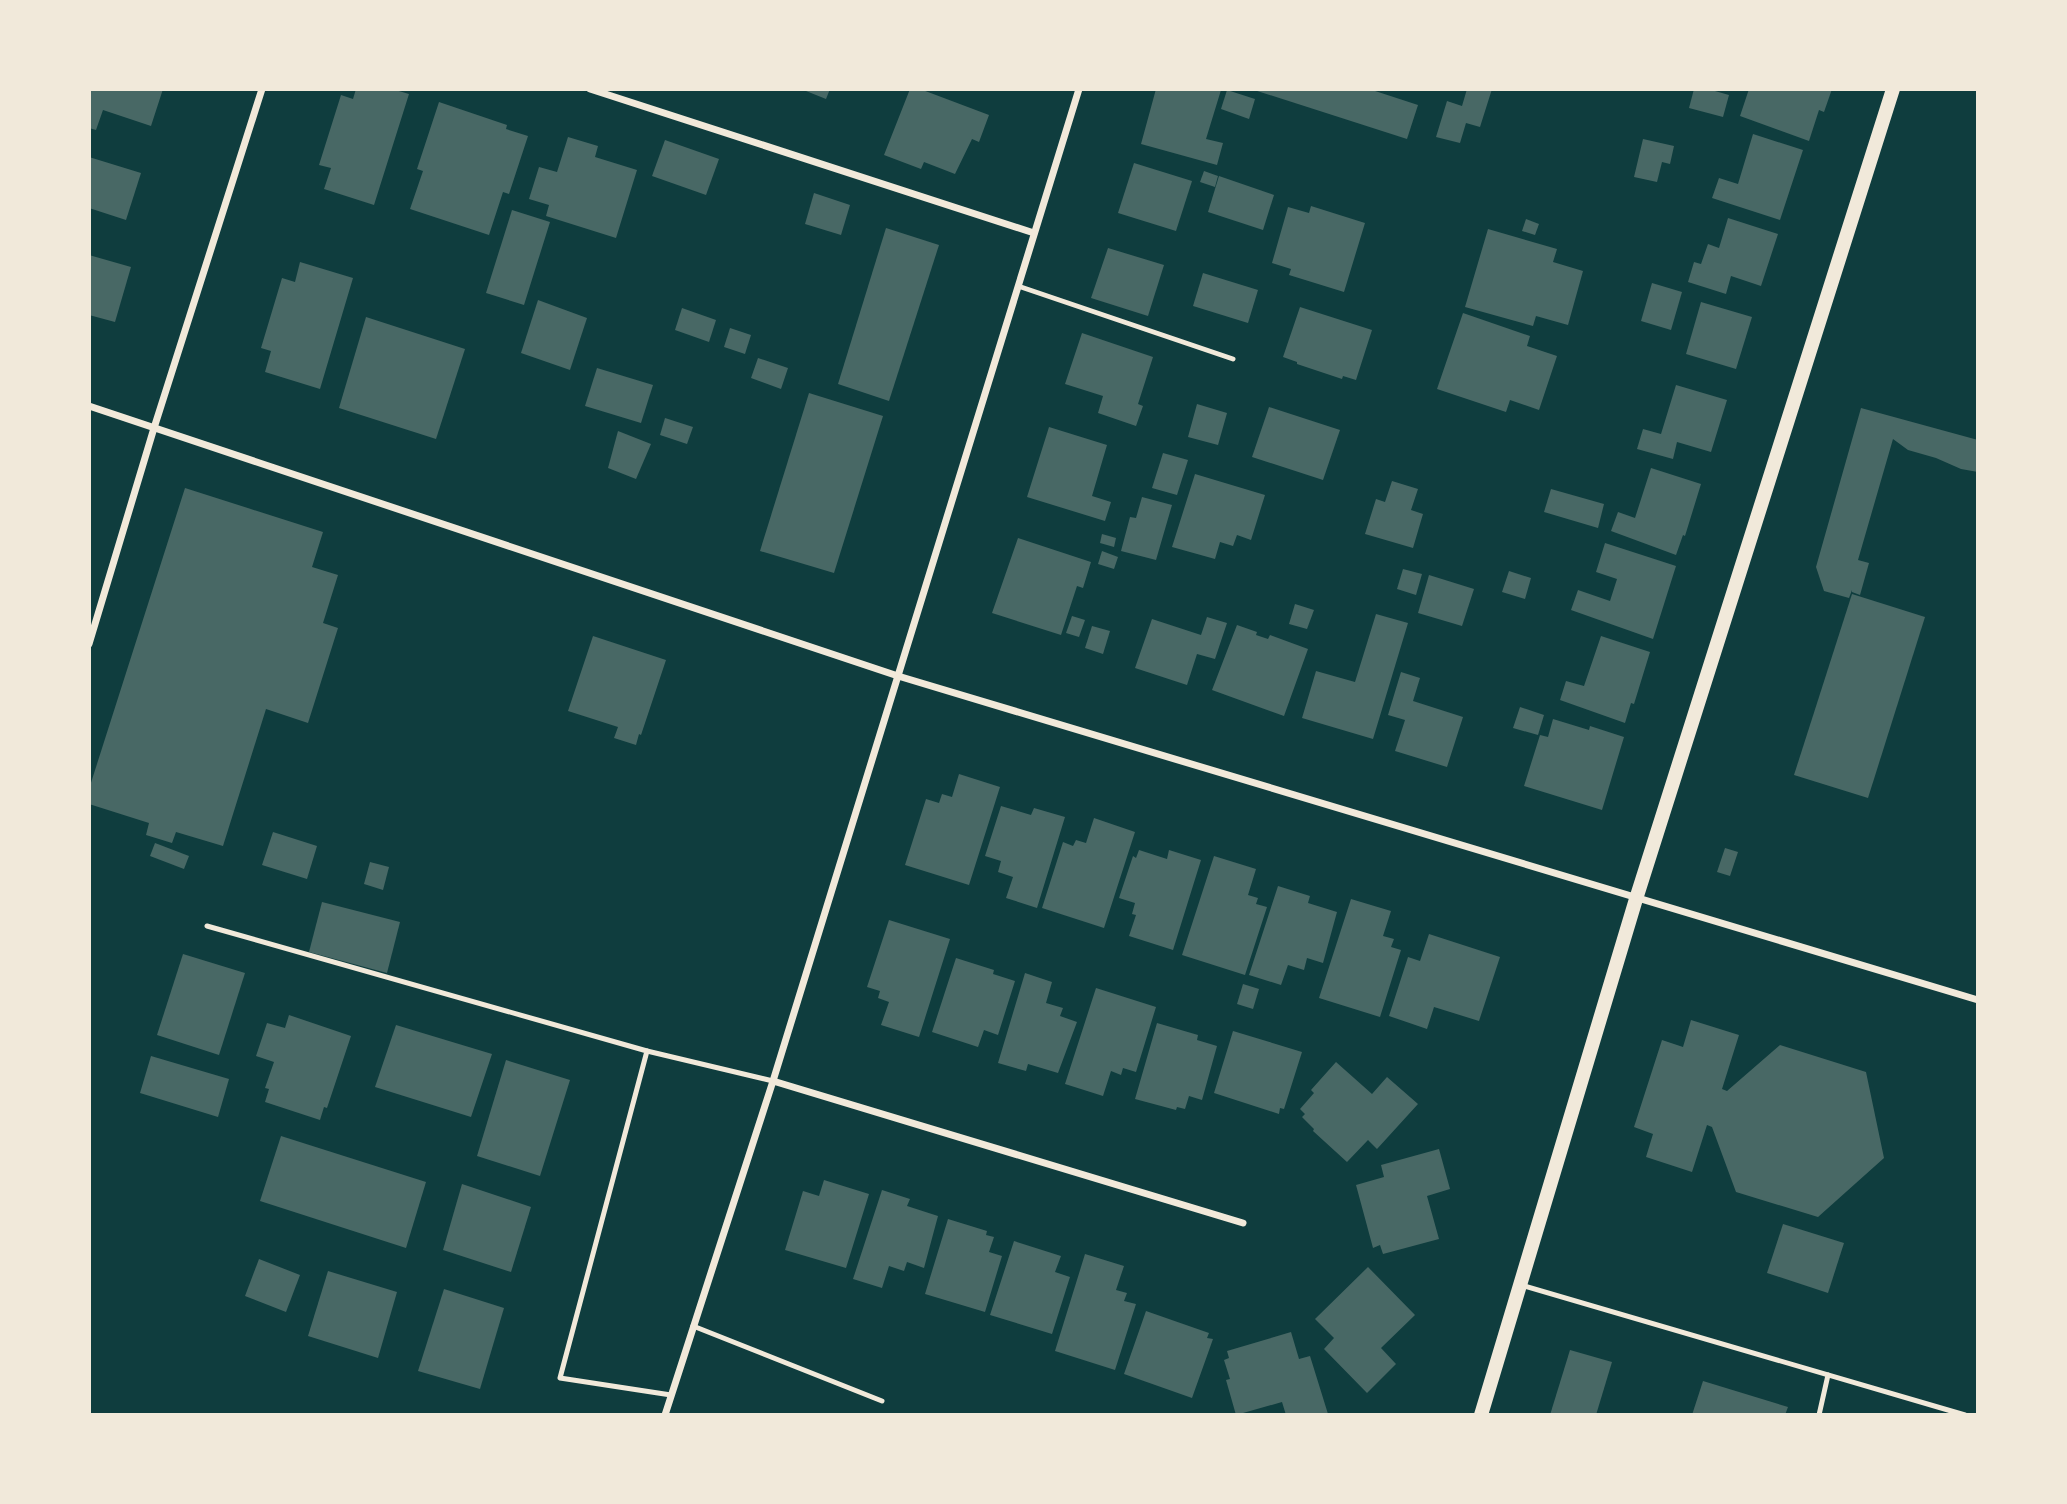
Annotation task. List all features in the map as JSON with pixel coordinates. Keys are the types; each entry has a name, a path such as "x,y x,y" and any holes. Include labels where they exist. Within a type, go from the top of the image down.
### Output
{"main road":[{"path":"1481,1415 1636,899 1893,89"}],"street":[{"path":"89,644 154,428 262,89"},
{"path":"590,89 1034,233"},
{"path":"664,1415 773,1081 1079,89"},
{"path":"89,406 898,676 1978,1000"},
{"path":"773,1081 1243,1223"}],"lane":[{"path":"1018,286 1233,359"},
{"path":"207,926 647,1051 773,1081"},
{"path":"647,1051 560,1378 671,1395"},
{"path":"1520,1284 1965,1415"},
{"path":"693,1326 882,1401"},
{"path":"1819,1415 1828,1375"}],"building":[{"path":"89,89 163,89 151,126 103,110 96,130 89,128"},
{"path":"356,89 392,89 409,94 374,205 324,189 331,168 319,165 341,95 353,99"},
{"path":"801,89 830,89 826,99"},
{"path":"910,89 920,89 989,115 979,142 972,139 955,174 924,162 921,169 884,155"},
{"path":"1156,89 1221,90 1206,139 1223,143 1217,165 1141,144"},
{"path":"1369,89 1418,105 1407,139 1254,90"},
{"path":"1467,89 1492,89 1480,127 1466,123 1460,143 1436,137 1447,101 1462,106"},
{"path":"1694,89 1708,89 1729,95 1723,117 1689,108"},
{"path":"1749,89 1832,89 1824,112 1819,110 1809,141 1740,116"},
{"path":"1227,90 1255,99 1249,119 1221,109"},
{"path":"439,102 507,125 506,129 528,136 509,194 503,192 489,235 410,209 423,171 417,169"},
{"path":"1753,134 1803,150 1780,220 1712,198 1719,178 1738,184"},
{"path":"568,137 598,146 595,157 637,170 616,238 546,216 549,205 529,199 539,167 557,172"},
{"path":"1643,139 1674,146 1670,164 1662,162 1657,182 1634,177"},
{"path":"665,140 719,159 706,195 652,176"},
{"path":"89,157 141,173 126,220 89,208"},
{"path":"1134,163 1192,181 1176,231 1118,213"},
{"path":"1204,171 1218,176 1215,187 1200,182"},
{"path":"1219,176 1274,195 1263,230 1208,212"},
{"path":"814,193 850,205 841,235 805,224"},
{"path":"1311,206 1365,223 1344,292 1289,275 1291,269 1272,263 1288,207 1309,213"},
{"path":"512,210 550,222 524,305 486,293"},
{"path":"1728,218 1778,234 1761,286 1731,276 1726,294 1688,282 1694,262 1701,264 1708,244 1719,248"},
{"path":"1526,219 1539,224 1535,235 1522,231"},
{"path":"886,228 939,245 889,401 838,384"},
{"path":"1488,229 1557,249 1553,262 1583,271 1568,325 1536,316 1533,326 1465,307"},
{"path":"1108,248 1164,265 1148,316 1091,298"},
{"path":"89,255 131,267 115,322 89,315"},
{"path":"300,262 353,278 320,389 265,372 271,351 261,348 282,278 295,282"},
{"path":"1203,273 1258,290 1248,323 1193,306"},
{"path":"1652,283 1682,292 1671,330 1641,321"},
{"path":"538,300 587,318 570,370 521,353"},
{"path":"1701,302 1752,317 1736,369 1686,354"},
{"path":"1300,307 1372,330 1356,380 1343,376 1342,379 1283,357"},
{"path":"682,308 716,320 709,342 675,330"},
{"path":"1463,313 1530,336 1527,346 1557,356 1539,410 1510,400 1506,412 1437,389"},
{"path":"366,317 465,349 436,439 339,408"},
{"path":"730,328 751,335 745,354 724,347"},
{"path":"1082,333 1153,357 1138,404 1143,406 1136,426 1098,413 1103,396 1065,384"},
{"path":"758,358 788,368 781,389 751,378"},
{"path":"597,368 653,385 641,423 585,406"},
{"path":"1676,385 1727,400 1711,452 1677,442 1673,459 1637,449 1643,429 1661,434"},
{"path":"809,393 883,416 834,573 760,551"},
{"path":"1197,404 1227,413 1218,445 1188,437"},
{"path":"1269,407 1340,430 1323,480 1252,457"},
{"path":"1861,408 1978,440 1978,472 1961,469 1908,450 1893,439 1858,560 1869,563 1860,595 1852,590 1849,598 1824,591 1816,567"},
{"path":"665,418 693,427 687,444 660,435"},
{"path":"1049,427 1107,445 1092,496 1111,502 1105,521 1027,497"},
{"path":"618,431 651,444 636,479 608,468"},
{"path":"1163,453 1188,460 1177,495 1152,488"},
{"path":"1651,468 1701,484 1685,536 1683,535 1676,555 1611,531 1618,512 1635,518"},
{"path":"1195,474 1265,495 1251,540 1237,535 1233,546 1220,542 1215,559 1172,547"},
{"path":"1392,481 1418,489 1411,510 1423,514 1413,548 1365,534 1376,499 1385,502"},
{"path":"185,488 323,532 312,567 338,575 323,623 338,628 308,723 266,709 223,846 176,832 172,843 146,835 149,823 89,804 89,789"},
{"path":"1551,489 1604,504 1598,528 1544,512"},
{"path":"1142,497 1172,505 1156,560 1121,551 1130,517 1136,518"},
{"path":"1102,534 1116,538 1114,547 1100,543"},
{"path":"1018,538 1091,562 1083,588 1077,586 1061,635 992,613"},
{"path":"1605,543 1676,566 1653,639 1571,610 1578,590 1610,601 1617,579 1596,572"},
{"path":"1102,551 1118,557 1114,569 1098,564"},
{"path":"1403,569 1422,574 1416,595 1397,589"},
{"path":"1509,571 1531,578 1525,599 1502,592"},
{"path":"1429,575 1474,589 1462,626 1418,613"},
{"path":"1852,594 1925,617 1868,798 1794,775"},
{"path":"1295,604 1314,610 1307,629 1289,624"},
{"path":"1376,614 1408,623 1373,739 1302,718 1316,671 1355,682"},
{"path":"1072,616 1085,620 1079,637 1066,633"},
{"path":"1207,617 1227,623 1215,659 1197,654 1187,685 1135,668 1152,619 1201,635"},
{"path":"1237,625 1257,632 1256,635 1268,639 1270,635 1308,649 1284,716 1212,690"},
{"path":"1092,626 1110,631 1103,654 1085,648"},
{"path":"593,636 666,660 636,745 614,738 618,727 568,711"},
{"path":"1601,636 1650,652 1634,704 1631,703 1625,723 1560,700 1566,681 1584,686"},
{"path":"1401,672 1420,678 1413,701 1463,717 1447,767 1395,751 1405,720 1388,715"},
{"path":"1520,707 1544,715 1538,735 1513,728"},
{"path":"1553,719 1589,730 1590,726 1624,737 1602,810 1524,786 1540,735 1548,737"},
{"path":"959,774 1000,787 969,885 905,865 926,799 939,803 942,794 952,797"},
{"path":"1001,806 1031,815 1034,808 1065,817 1037,908 1006,898 1013,877 998,872 1001,861 985,856"},
{"path":"1094,818 1135,832 1104,928 1042,908 1063,842 1073,846 1076,840 1086,843"},
{"path":"273,832 317,846 307,879 262,865"},
{"path":"155,843 189,856 184,869 150,856"},
{"path":"1725,848 1738,852 1730,876 1717,872"},
{"path":"1139,850 1167,859 1169,850 1201,860 1173,950 1129,936 1136,915 1132,914 1135,903 1119,898 1133,856 1136,858"},
{"path":"1214,856 1256,869 1248,895 1258,898 1256,904 1267,907 1245,975 1182,955"},
{"path":"370,862 389,867 383,890 364,884"},
{"path":"1278,886 1310,896 1308,903 1337,912 1323,963 1307,958 1304,970 1288,965 1281,985 1249,975"},
{"path":"1351,899 1391,911 1383,936 1394,939 1391,947 1401,950 1380,1017 1319,998"},
{"path":"322,902 400,922 387,973 309,952"},
{"path":"889,920 950,939 919,1037 881,1025 889,1002 878,998 880,991 867,987"},
{"path":"1429,934 1500,957 1479,1021 1434,1007 1427,1029 1389,1016 1408,957 1420,961"},
{"path":"183,954 245,973 219,1055 157,1035"},
{"path":"956,958 994,970 993,974 1015,981 998,1035 984,1030 978,1047 932,1032"},
{"path":"1025,973 1052,982 1046,1003 1063,1008 1060,1016 1077,1022 1058,1073 1028,1064 1026,1071 998,1063"},
{"path":"1243,984 1259,989 1253,1009 1237,1004"},
{"path":"1096,988 1156,1007 1136,1072 1123,1068 1121,1075 1111,1071 1103,1096 1065,1084"},
{"path":"289,1015 351,1036 327,1108 324,1107 320,1120 265,1102 269,1089 265,1088 274,1062 256,1056 267,1023 285,1028"},
{"path":"1691,1020 1739,1035 1722,1089 1727,1091 1780,1045 1866,1072 1884,1158 1818,1217 1736,1192 1712,1127 1707,1125 1692,1172 1646,1157 1653,1134 1634,1127 1662,1040 1683,1047"},
{"path":"1157,1023 1198,1035 1197,1040 1217,1046 1202,1100 1189,1096 1185,1109 1177,1107 1176,1110 1135,1099"},
{"path":"396,1025 492,1054 471,1117 375,1087"},
{"path":"1233,1031 1302,1052 1284,1109 1280,1108 1279,1114 1214,1093"},
{"path":"151,1056 229,1079 218,1117 140,1093"},
{"path":"506,1060 570,1080 540,1176 477,1156"},
{"path":"1336,1062 1372,1094 1387,1077 1418,1104 1377,1149 1368,1140 1347,1162 1313,1131 1302,1117 1305,1114 1300,1109 1314,1093 1311,1090"},
{"path":"281,1136 426,1182 406,1248 260,1201"},
{"path":"1439,1149 1450,1189 1427,1196 1439,1239 1383,1254 1380,1245 1373,1248 1356,1185 1384,1177 1381,1165"},
{"path":"824,1180 869,1194 846,1268 785,1250 803,1191 819,1196"},
{"path":"462,1184 531,1207 511,1272 443,1250"},
{"path":"882,1190 910,1199 907,1206 938,1216 924,1268 907,1262 904,1271 889,1266 882,1288 853,1279"},
{"path":"948,1219 987,1231 986,1235 994,1237 989,1252 1002,1256 985,1312 925,1294"},
{"path":"1783,1224 1844,1243 1828,1293 1767,1273"},
{"path":"1014,1241 1061,1256 1055,1272 1070,1277 1052,1334 990,1315"},
{"path":"1085,1254 1124,1266 1116,1290 1127,1293 1124,1301 1136,1304 1115,1370 1055,1351"},
{"path":"259,1259 300,1275 286,1312 245,1296"},
{"path":"1368,1267 1415,1315 1381,1348 1396,1364 1367,1393 1324,1349 1334,1338 1315,1319"},
{"path":"328,1271 397,1292 378,1358 308,1336"},
{"path":"444,1289 504,1308 480,1389 418,1371"},
{"path":"1146,1311 1209,1333 1207,1338 1213,1339 1192,1398 1124,1374"},
{"path":"1291,1332 1299,1359 1310,1356 1328,1414 1286,1415 1282,1402 1236,1415 1226,1380 1230,1379 1224,1360 1229,1358 1227,1351"},
{"path":"1570,1350 1612,1362 1596,1415 1550,1415"},
{"path":"1703,1381 1788,1407 1785,1415 1692,1415"}]}
